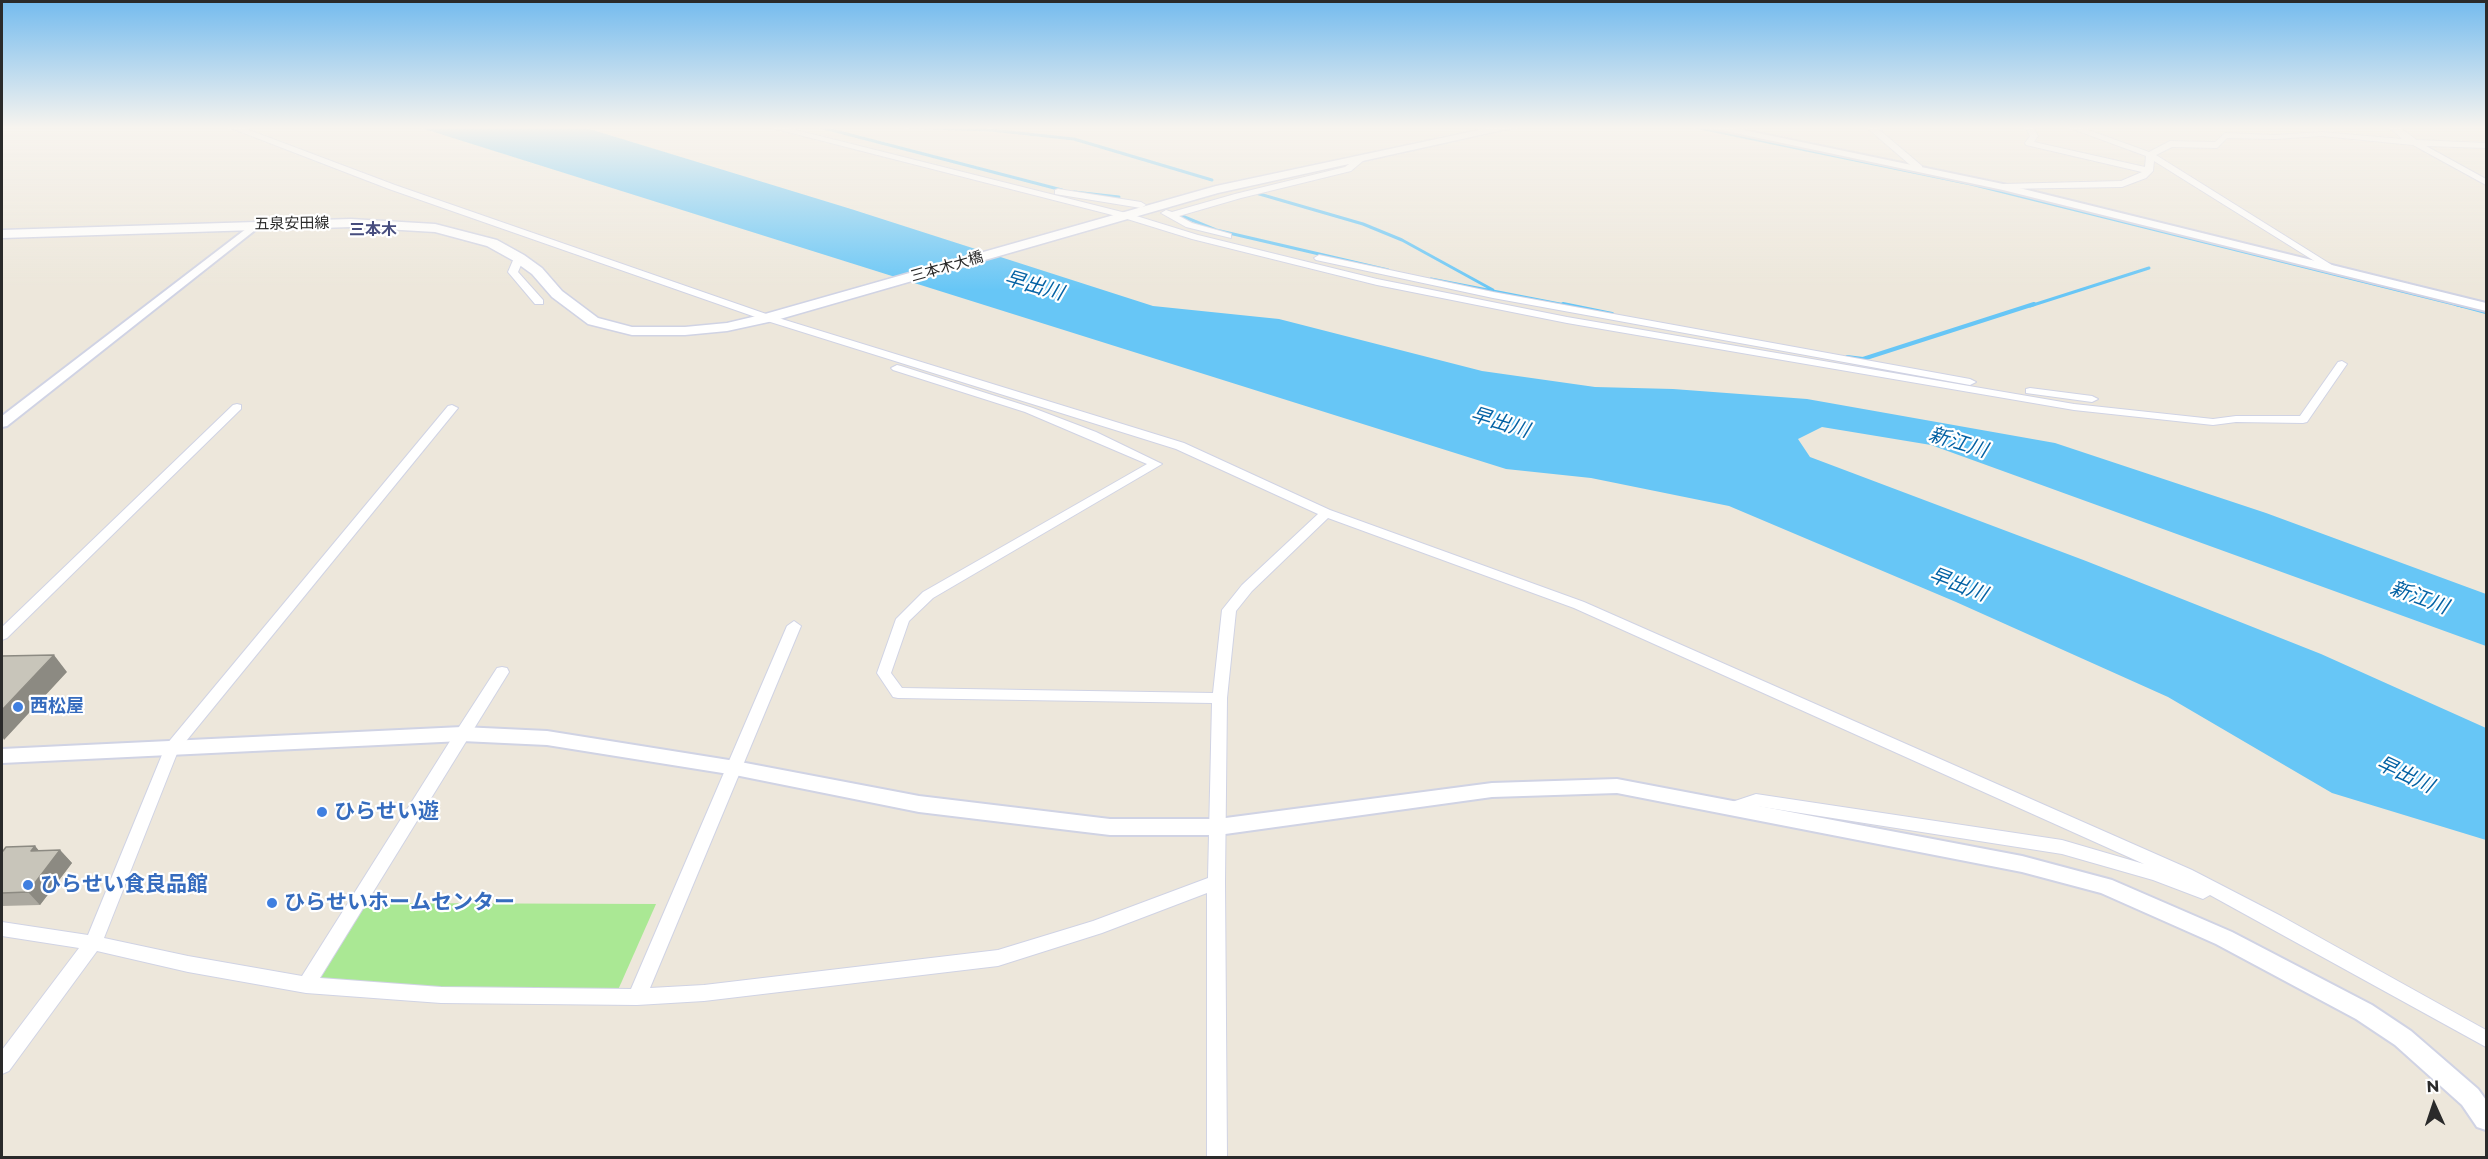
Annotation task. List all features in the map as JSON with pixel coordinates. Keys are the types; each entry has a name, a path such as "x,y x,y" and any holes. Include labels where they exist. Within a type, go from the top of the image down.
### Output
{"main road":[{"path":"1124,217 1216,190 1257,181"},
{"name":"三本木大橋","path":"771,317 1124,217"},
{"name":"五泉安田線","path":"2,234 255,225 388,224 435,228 492,243 519,258 537,271 557,294 593,321 632,331 685,331 727,327 771,317"}],"street":[{"path":"374,181 771,317 1180,446 1326,513 1579,605 2186,875 2275,921 2487,1039"},
{"path":"982,181 1399,287 1775,357 2074,407 2213,422 2236,419 2303,420 2342,364"},
{"path":"1014,181 1044,189 1141,205"},
{"path":"1297,181 1169,214 1189,225 1233,238 1349,266 1493,295 1986,385 2092,399"},
{"path":"1977,181 2487,308"},
{"path":"2003,187 2113,185 2132,181"},
{"path":"2192,181 2332,269"},
{"path":"2,423 255,225"},
{"path":"519,258 513,272 539,302"},
{"path":"897,368 1029,410 1156,464 928,595 903,619 884,673 898,693 1220,698"},
{"path":"2,635 237,407"},
{"path":"2,1065 93,943 171,749 452,408"},
{"path":"1217,1158 1216,882 1220,698 1229,610 1247,588 1326,513"},
{"path":"638,997 794,626"},
{"path":"306,985 502,672"},
{"path":"2,756 462,734 547,738 735,768 919,804 1110,827 1218,827 1492,789 1617,786 2022,864 2105,886 2224,938 2364,1012 2412,1046 2470,1097 2487,1119"},
{"path":"1732,808 1756,800 2062,847 2156,874 2275,921"},
{"path":"2,929 93,943 188,964 306,985 441,995 638,997 704,993 998,958 1096,928 1216,882"}],"green space":[{"path":"365,903 656,904 618,990 435,988 318,978"}],"water":[{"path":"590,181 760,181 1153,306 1279,319 1482,371 1595,387 1673,389 1807,399 2055,443 2266,513 2486,594 2486,646 1931,445 1822,427 1798,439 1810,457 2086,561 2321,654 2486,728 2486,840 2332,793 2168,697 1956,602 1729,506 1591,478 1506,469"}],"building":[{"path":"54,655 2,710 2,656"},
{"path":"35,846 31,851 60,850 28,892 2,893 2,851 6,847"}],"waterway":[{"path":"1028,181 1062,190"},
{"path":"1957,181 2462,306"},
{"path":"1074,192 1119,197"},
{"path":"1256,193 1363,224 1402,240 1493,290"},
{"path":"1182,216 1216,230 1388,270"},
{"path":"2030,306 2149,268"},
{"path":"1431,279 1570,306"},
{"path":"1563,304 1612,314"},
{"path":"1847,357 1863,359 2034,304"},
{"path":"2456,304 2486,312"}],"place":[{"name":"西松屋","path":"18,707"},
{"name":"ひらせい遊","path":"322,812"},
{"name":"ひらせい食良品館","path":"28,885"},
{"name":"ひらせいホームセンター","path":"272,903"}],"district":[{"name":"三本木","path":"373,230"}],"water label":[{"name":"早出川","path":"1034,286"},
{"name":"早出川","path":"1500,423"},
{"name":"新江川","path":"1958,443"},
{"name":"早出川","path":"1958,585"},
{"name":"新江川","path":"2419,598"},
{"name":"早出川","path":"2405,775"}]}
